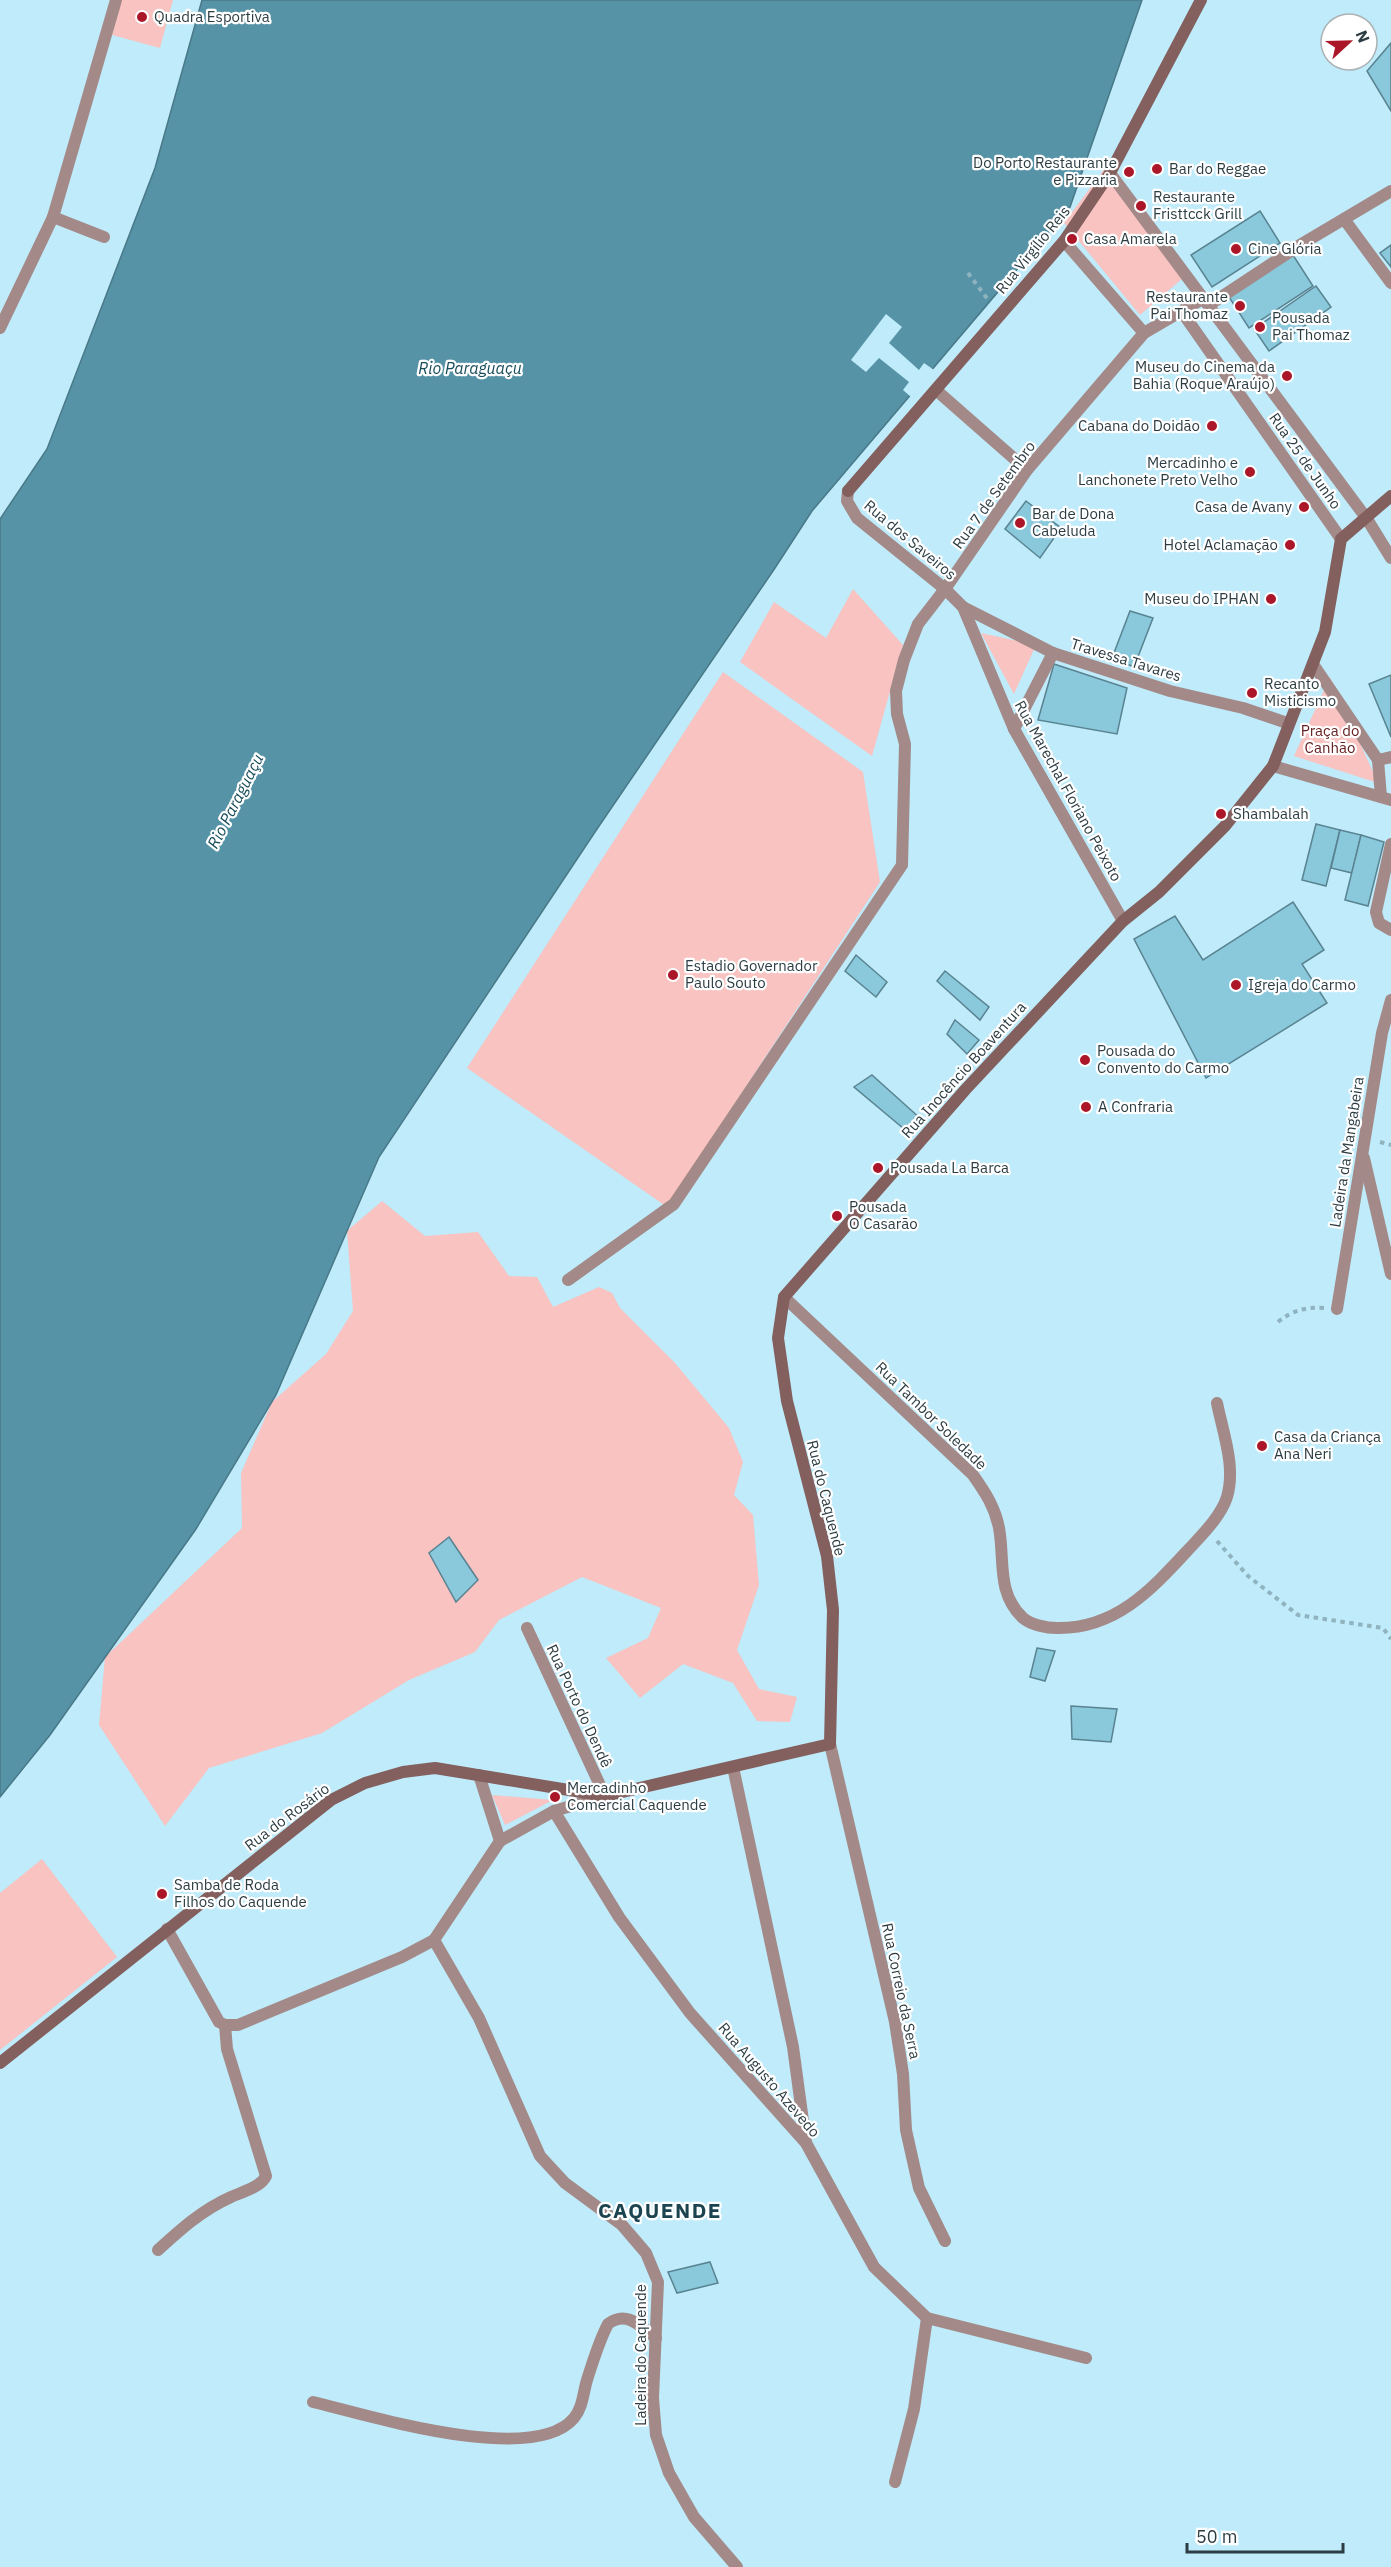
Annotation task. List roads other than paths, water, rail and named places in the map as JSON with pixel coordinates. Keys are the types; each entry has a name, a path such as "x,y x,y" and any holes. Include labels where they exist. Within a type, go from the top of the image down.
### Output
{"street":[{"path":"0,328 53,216 79,135 116,0"},
{"name":"Rua Virgílio Reis","path":"849,491 1064,241 1110,173 1201,0"},
{"name":"Rua 25 de Junho","path":"1110,173 1367,519 1391,558"},
{"path":"1064,241 1144,333 1207,301 1391,191"},
{"path":"53,216 104,237"},
{"path":"1344,219 1391,283"},
{"name":"Rua 25 de Junho","path":"1182,312 1341,539"},
{"name":"Rua 7 de Setembro","path":"568,1280 675,1204 902,865 905,744 897,714 896,691 904,660 918,624 945,589 1027,470 1144,333"},
{"path":"936,390 1027,470"},
{"name":"Rua dos Saveiros","path":"849,491 847,501 857,518 945,589 963,607"},
{"path":"1313,663 1378,760 1386,799 1273,766 1287,723 1325,632 1341,539 1391,496"},
{"name":"Travessa Tavares","path":"963,607 1053,653 1170,691 1243,708 1287,723"},
{"name":"Rua Marechal Floriano Peixoto","path":"963,607 1014,729 1123,921"},
{"path":"1014,729 1053,653"},
{"path":"1378,760 1391,757"},
{"name":"Rua Inocêncio Boaventura","path":"784,1297 965,1090 1123,921 1159,892 1225,826 1273,766"},
{"path":"1391,844 1376,912 1379,923 1391,930"},
{"name":"Ladeira da Mangabeira","path":"1336,1309 1382,1033 1391,1000"},
{"path":"1363,1151 1391,1274"},
{"name":"Rua Tambor Soledade","path":"784,1297 974,1475 993,1504 1000,1529 1000,1572 1008,1596 1024,1618 1046,1628 1072,1628 1107,1619 1130,1607 1151,1590 1206,1530 1227,1498 1230,1465 1217,1403"},
{"name":"Rua do Caquende","path":"784,1297 778,1338 787,1401 827,1556 832,1610 830,1744"},
{"name":"Rua Porto do Dendê","path":"526,1628 605,1796"},
{"path":"222,2024 238,2025 402,1957 434,1940 500,1841 554,1811 605,1796 830,1744"},
{"name":"Rua Correio da Serra","path":"830,1744 895,2022 903,2074 906,2130 919,2188 945,2241"},
{"path":"733,1767 793,2047 806,2143"},
{"name":"Rua do Rosário","path":"0,2063 331,1800 365,1783 403,1772 435,1768 605,1796"},
{"path":"478,1775 500,1841"},
{"name":"Rua Augusto Azevedo","path":"554,1811 619,1917 690,2013 806,2143 874,2267 927,2318"},
{"path":"158,2250 196,2216 264,2181 266,2176 227,2049 222,2024 167,1929"},
{"name":"Ladeira do Caquende","path":"434,1940 479,2018 540,2156 566,2183 622,2225 646,2253 658,2282 653,2398 656,2435 669,2473 693,2517 737,2567"},
{"path":"313,2402 455,2435 502,2439 546,2435 573,2420 580,2409 587,2381 608,2324 622,2317 629,2318 656,2338"},
{"path":"895,2482 914,2409 927,2318 1086,2358"}],"water":[{"name":"Rio Paraguaçu","path":"202,0 1142,0 1070,207 812,511 597,829 379,1157 276,1395 196,1529 50,1735 0,1797 0,519 47,449 155,168"}],"place":[{"name":"Quadra Esportiva","path":"142,17"},
{"name":"Bar do Reggae","path":"1157,169"},
{"name":"Do Porto Restaurante e Pizzaria","path":"1129,172"},
{"name":"Restaurante Fristtcck Grill","path":"1141,206"},
{"name":"Casa Amarela","path":"1072,239"},
{"name":"Cine Glória","path":"1236,249"},
{"name":"Restaurante Pai Thomaz","path":"1240,306"},
{"name":"Pousada Pai Thomaz","path":"1260,327"},
{"name":"Museu do Cinema da Bahia (Roque Araújo)","path":"1287,376"},
{"name":"Cabana do Doidão","path":"1212,426"},
{"name":"Mercadinho e Lanchonete Preto Velho","path":"1250,472"},
{"name":"Casa de Avany","path":"1304,507"},
{"name":"Bar de Dona Cabeluda","path":"1020,523"},
{"name":"Hotel Aclamação","path":"1290,545"},
{"name":"Museu do IPHAN","path":"1271,599"},
{"name":"Recanto Misticismo","path":"1252,693"},
{"name":"Shambalah","path":"1221,814"},
{"name":"Estadio Governador Paulo Souto","path":"673,975"},
{"name":"Igreja do Carmo","path":"1236,985"},
{"name":"Pousada do Convento do Carmo","path":"1085,1060"},
{"name":"A Confraria","path":"1086,1107"},
{"name":"Pousada La Barca","path":"878,1168"},
{"name":"Pousada O Casarão","path":"837,1216"},
{"name":"Casa da Criança Ana Neri","path":"1262,1446"},
{"name":"Mercadinho Comercial Caquende","path":"555,1797"},
{"name":"Samba de Roda Filhos do Caquende","path":"162,1894"}],"district":[{"name":"CAQUENDE","path":"660,2211"}],"park label":[{"name":"Praça do Canhão","path":"1330,740"}]}
